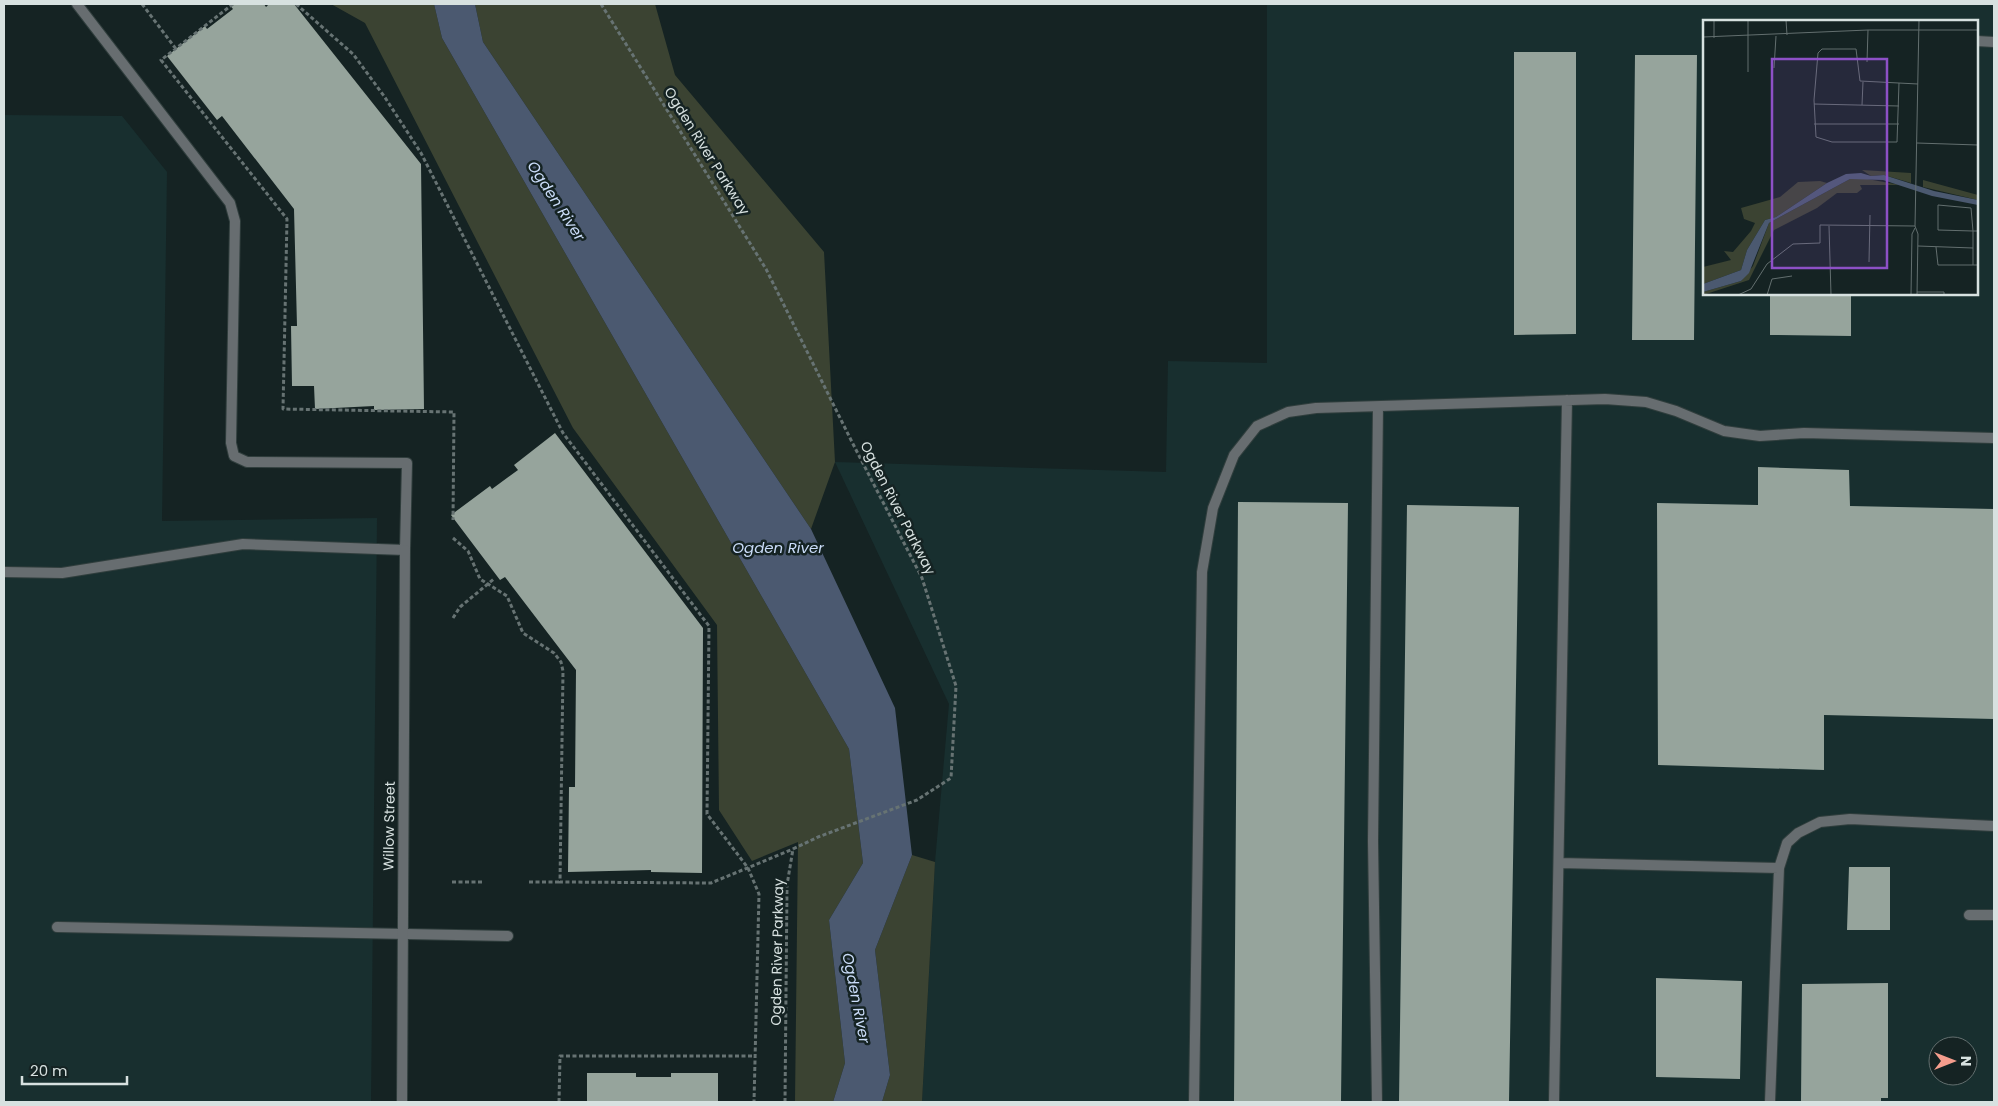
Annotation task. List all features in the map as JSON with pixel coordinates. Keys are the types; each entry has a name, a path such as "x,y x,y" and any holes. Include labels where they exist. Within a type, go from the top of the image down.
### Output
{"street":[{"name":"Willow Street","path":"78,4 230,203 235,221 231,443 234,456 247,462 407,463 402,1102"},
{"path":"1978,42 1994,42"},
{"path":"1554,1102 1567,400"},
{"path":"1194,1102 1202,572 1213,508 1234,455 1257,426 1288,412 1316,408 1567,400 1646,402 1676,411 1724,431 1760,436 1804,432 1994,438"},
{"path":"1377,1102 1373,841 1378,407"},
{"path":"4,572 62,573 243,544 405,550"},
{"path":"1770,1102 1779,868 1787,843 1798,833 1820,822 1850,819 1994,826"},
{"path":"1559,863 1779,868"},
{"path":"1969,915 1994,915"},
{"path":"57,927 508,936"}],"path":[{"path":"142,4 176,48"},
{"path":"233,4 161,60 287,219 283,409 454,412 453,520"},
{"path":"296,4 353,54 384,96 421,153 562,433 709,626 707,814 748,868 759,894 754,1102"},
{"name":"Ogden River Parkway","path":"601,4 766,268 922,578 956,686 951,778 917,800 818,837 793,849 787,885 785,1102"},
{"path":"453,538 468,551 480,579 487,586 507,596 523,633 554,653 561,662 563,671 560,882"},
{"path":"453,618 460,607 495,578"},
{"path":"529,882 711,883 793,849"},
{"path":"452,882 484,882"},
{"path":"559,1102 560,1056 755,1056"}],"shaded area":[{"path":"1267,4 1994,4 1994,1102 922,1102 935,862 949,704 835,462 1166,472 1168,361 1267,363"},
{"path":"4,115 122,116 167,172 162,521 377,518 371,1102 4,1102"}],"green space":[{"path":"331,4 434,4 442,38 849,749 863,863 829,920 845,1063 833,1102 795,1102 798,842 752,861 719,810 717,625 573,428 365,23"},
{"path":"475,4 655,4 675,75 824,252 835,462 811,529 483,42"},
{"path":"912,855 935,862 922,1102 882,1102 890,1075 875,950"}],"water":[{"name":"Ogden River","path":"434,4 475,4 483,42 811,529 895,708 912,855 875,950 890,1075 882,1102 833,1102 845,1063 829,920 863,863 849,749 442,38"}],"building":[{"path":"229,4 264,4 266,7 269,4 294,4 421,164 424,409 374,410 374,406 315,409 314,386 292,386 291,326 297,326 294,209 222,116 217,120 167,56 205,26 207,29 233,9"},
{"path":"1514,52 1576,52 1576,334 1514,335"},
{"path":"1635,55 1697,55 1694,340 1632,340"},
{"path":"1770,295 1851,295 1851,336 1770,335"},
{"path":"555,433 703,628 702,873 651,872 651,870 568,872 569,787 575,787 576,670 505,577 500,580 451,515 490,486 492,489 518,470 514,465"},
{"path":"1758,467 1849,470 1850,506 1994,509 1994,719 1824,715 1824,770 1658,765 1657,503 1758,505"},
{"path":"1238,502 1348,503 1341,1102 1234,1102"},
{"path":"1407,505 1519,507 1509,1102 1399,1102"},
{"path":"1849,867 1890,867 1890,930 1847,930"},
{"path":"1656,978 1742,981 1740,1079 1656,1077"},
{"path":"1888,983 1888,1098 1881,1098 1881,1102 1801,1102 1802,984"},
{"path":"587,1073 636,1073 636,1077 671,1077 671,1073 718,1073 718,1102 587,1102"}]}
